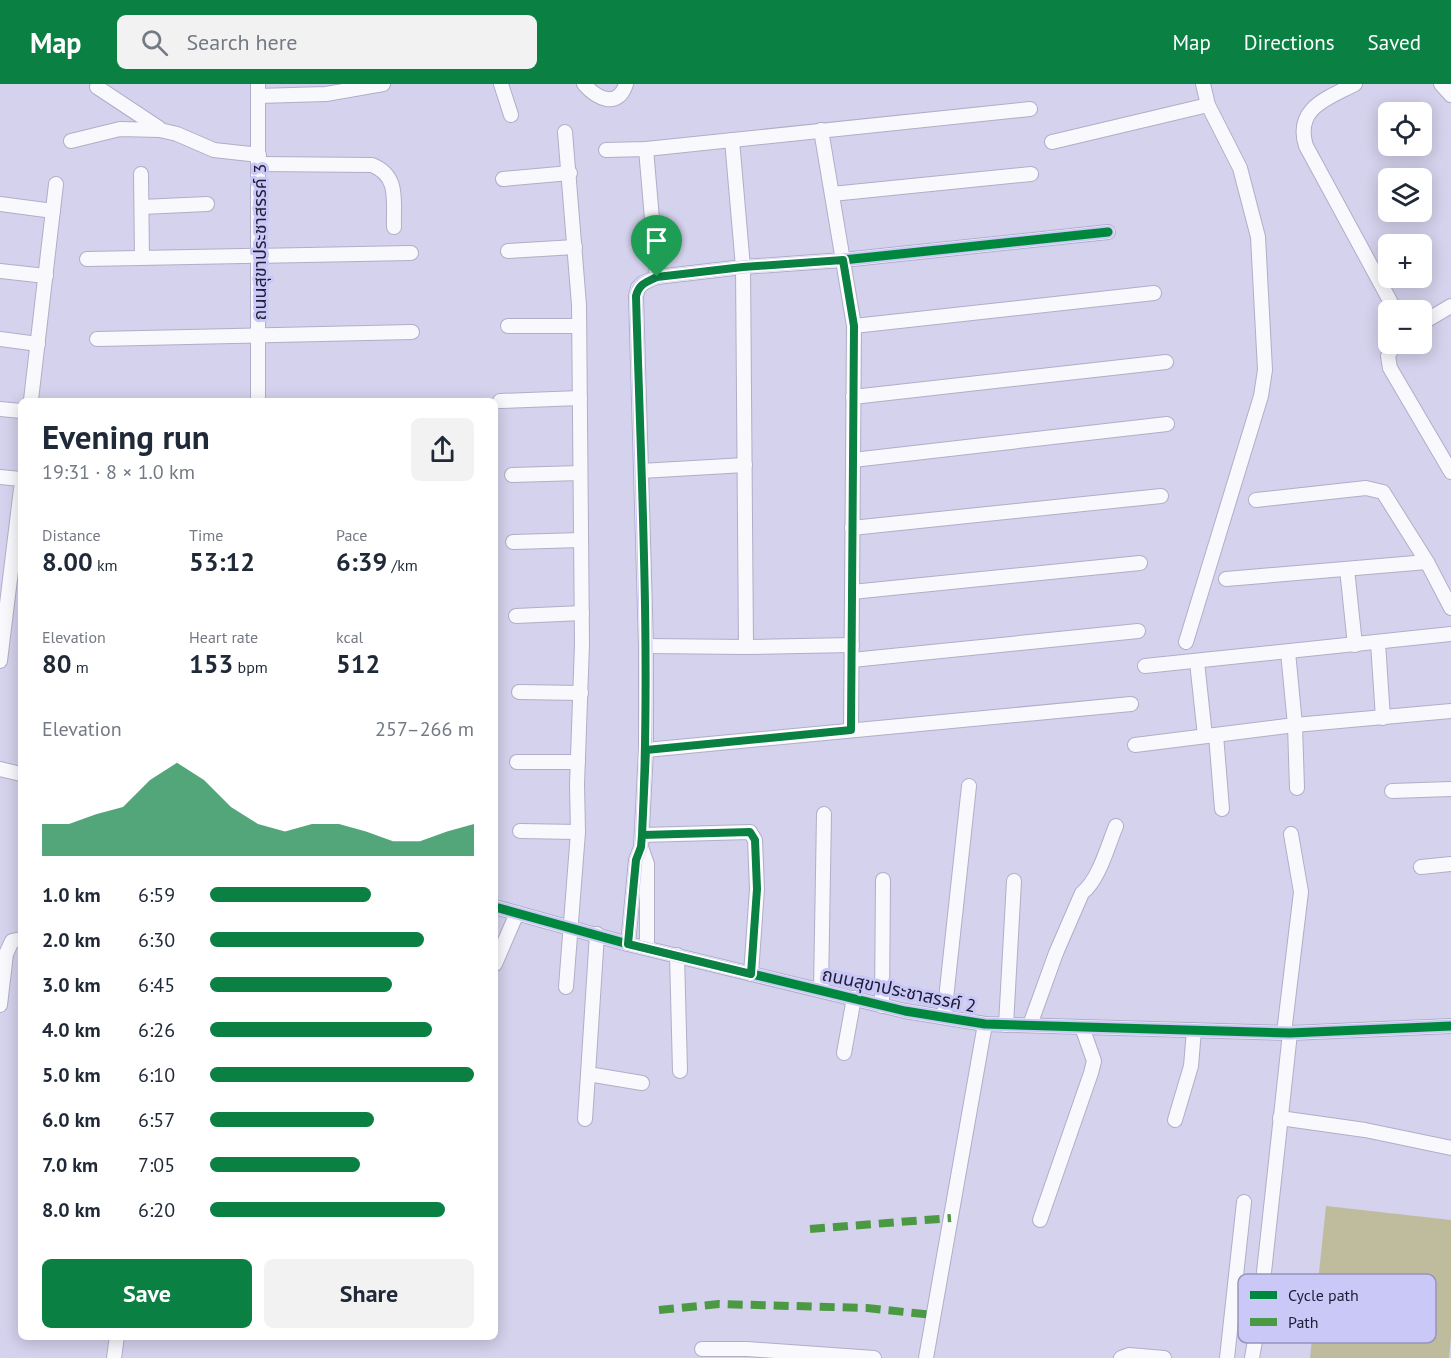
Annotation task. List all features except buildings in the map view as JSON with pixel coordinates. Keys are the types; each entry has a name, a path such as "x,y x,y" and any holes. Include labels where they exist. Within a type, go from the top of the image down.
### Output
{"street":[{"path":"258,90 326,94 383,84"},
{"path":"501,84 511,115"},
{"path":"584,84 602,99 614,99 622,94 626,84"},
{"path":"1186,642 1259,404 1265,370 1258,237 1240,168 1208,105 1203,84"},
{"path":"1355,84 1316,105 1308,113 1302,132 1306,146 1390,300"},
{"path":"1441,84 1451,95"},
{"path":"97,87 160,130"},
{"name":"ถนนสุขาประชาสรรค์ 3","path":"258,90 258,398"},
{"path":"1052,142 1208,105"},
{"path":"606,150 646,149 1030,109"},
{"path":"70,141 120,129 160,130 177,134 214,150 259,159 372,165 386,172 391,181 394,227"},
{"path":"821,130 854,326 851,730"},
{"path":"565,132 570,173 579,326 582,613 578,832 566,987"},
{"path":"732,140 743,267 746,647"},
{"path":"646,149 657,277"},
{"path":"503,179 570,173"},
{"path":"141,174 142,257"},
{"path":"832,194 1031,174"},
{"path":"31,398 56,184"},
{"path":"0,204 53,211"},
{"path":"142,207 207,204"},
{"path":"628,944 636,860 641,841 646,750 646,646 636,296 638,288 643,283 657,277 1108,232"},
{"path":"508,251 575,247"},
{"path":"87,259 411,253"},
{"path":"0,271 46,276"},
{"path":"854,326 1154,293"},
{"path":"1432,317 1451,306"},
{"path":"508,326 579,326"},
{"path":"97,339 412,332"},
{"path":"0,339 38,344"},
{"path":"1389,354 1390,368 1451,472"},
{"path":"853,397 1166,362"},
{"path":"500,401 580,398"},
{"path":"0,409 18,411"},
{"path":"853,460 1167,424"},
{"path":"641,471 745,465"},
{"path":"512,475 580,473"},
{"path":"0,477 18,479"},
{"path":"1256,500 1366,488 1383,492 1427,562 1451,608"},
{"path":"852,528 1161,496"},
{"path":"0,661 7,548 18,502"},
{"path":"513,542 581,540"},
{"path":"1226,579 1427,562"},
{"path":"852,592 1140,563"},
{"path":"1347,569 1355,645"},
{"path":"516,616 582,613"},
{"path":"852,660 1138,631"},
{"path":"1145,666 1451,634"},
{"path":"1378,643 1383,718"},
{"path":"646,646 852,645"},
{"path":"1288,652 1295,725 1297,788"},
{"path":"1197,662 1222,809"},
{"path":"519,692 581,693"},
{"path":"646,750 1131,704"},
{"path":"1135,745 1295,725 1451,711"},
{"path":"518,762 578,762"},
{"path":"0,769 18,773"},
{"path":"944,1017 969,786"},
{"path":"1392,791 1451,789"},
{"path":"821,990 824,814"},
{"path":"1030,1026 1039,997 1082,893 1088,888 1100,865 1116,826"},
{"path":"520,831 578,832"},
{"path":"641,841 750,832 755,840 757,889 751,974"},
{"path":"1264,1274 1301,892 1291,834"},
{"path":"641,841 647,864 646,947"},
{"path":"1421,867 1451,864"},
{"path":"882,1005 883,880"},
{"path":"1006,1025 1014,881"},
{"name":"ถนนสุขาประชาสรรค์ 2","path":"498,909 751,974 882,1005 985,1024 1287,1033 1451,1026"},
{"path":"498,957 518,913"},
{"path":"585,1119 597,934"},
{"path":"0,1005 6,954 12,941 18,940"},
{"path":"677,955 680,1071"},
{"path":"844,1053 854,998"},
{"path":"926,1358 985,1024"},
{"path":"1040,1220 1094,1061 1082,1027"},
{"path":"1175,1120 1191,1066 1194,1030"},
{"path":"588,1074 642,1083"},
{"path":"1280,1118 1365,1130 1451,1148"},
{"path":"1227,1358 1244,1202"},
{"path":"114,1358 116,1340"},
{"path":"1252,1358 1255,1343"},
{"path":"702,1349 747,1349 874,1358"},
{"path":"1121,1358 1129,1355 1164,1358"}],"shaded area":[{"path":"1326,1206 1451,1220 1449,1358 1310,1358 1312,1343 1436,1343 1436,1274 1319,1274"}],"marked path":[{"path":"810,1229 951,1218"},
{"path":"659,1310 719,1304 867,1308 933,1315"}],"cycle path":[{"path":"628,944 636,860 641,847 646,750 646,646 636,296 638,288 643,283 657,277 1108,232"},
{"path":"498,908 628,944 905,1011 985,1024 1290,1033 1451,1026"}],"route":[{"path":"657,277 643,283 638,288 636,296 646,646 646,750 641,847 636,860 628,944 751,974 757,889 755,840 750,832 642,835 646,750 851,730 854,326 843,260 743,267 657,277"}]}
